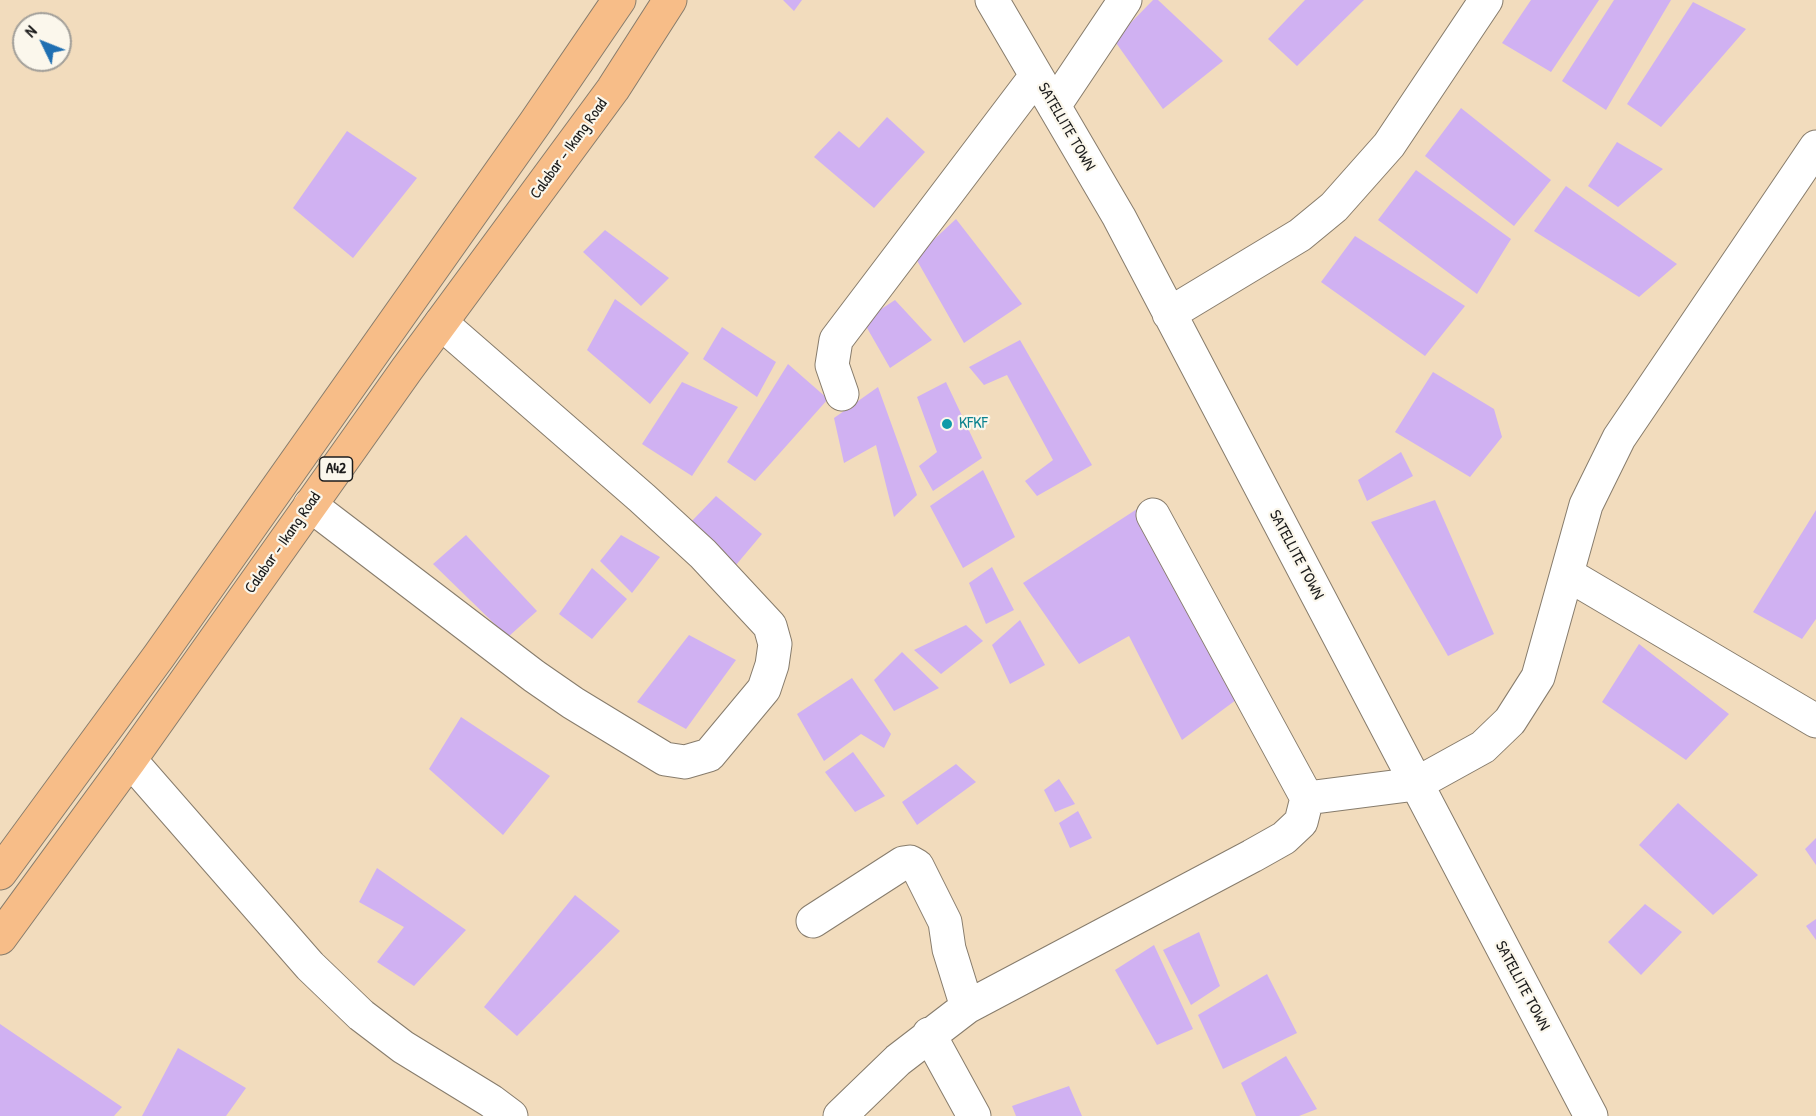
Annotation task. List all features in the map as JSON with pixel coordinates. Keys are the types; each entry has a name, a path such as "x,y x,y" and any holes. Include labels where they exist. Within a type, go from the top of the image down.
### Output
{"main road":[{"name":"A42","path":"0,873 159,656 535,123 619,0"},
{"name":"Calabar - Ikang Road","path":"0,938 130,760 441,323 613,89 670,0"}],"street":[{"name":"SATELLITE TOWN","path":"992,0 1119,218 1591,1116"},
{"path":"1054,106 1125,0"},
{"path":"1169,314 1300,236 1334,207 1389,145 1486,0"},
{"path":"842,394 832,365 836,340 1036,76"},
{"path":"1307,798 1416,784 1483,747 1510,721 1538,676 1586,505 1619,438 1816,147"},
{"path":"310,505 534,676 573,703 665,759 685,762 709,755 764,689 776,644 771,626 703,554 651,506 441,323"},
{"path":"840,1116 898,1060 967,1007 1284,838 1301,822 1307,798 1153,515"},
{"path":"1567,574 1816,721"},
{"path":"130,760 310,966 353,1007 403,1047 491,1101 511,1116"},
{"path":"813,921 903,863 910,862 917,866 945,922 949,949 967,1007"},
{"path":"929,1034 974,1116"}],"building":[{"path":"783,0 802,0 794,11"},
{"path":"1153,0 1158,0 1223,61 1163,109 1114,40"},
{"path":"1305,0 1364,0 1297,66 1268,39"},
{"path":"1531,0 1599,0 1551,72 1502,43"},
{"path":"1614,0 1671,0 1606,110 1562,81"},
{"path":"1693,2 1746,29 1661,127 1627,104"},
{"path":"1461,108 1551,180 1514,226 1425,156"},
{"path":"887,117 925,152 874,208 814,157 839,131 859,148"},
{"path":"347,131 417,178 353,258 293,208"},
{"path":"1617,142 1663,169 1618,207 1588,186"},
{"path":"1416,170 1511,239 1477,294 1378,220"},
{"path":"1566,186 1677,264 1639,297 1534,231"},
{"path":"956,219 1022,304 964,343 915,257"},
{"path":"605,230 669,278 641,306 583,252"},
{"path":"1355,236 1465,306 1425,356 1321,282"},
{"path":"615,299 689,353 650,404 587,350"},
{"path":"895,300 932,340 890,368 863,321"},
{"path":"722,327 776,362 757,397 703,359"},
{"path":"1020,340 1092,465 1037,496 1025,481 1053,460 1007,375 984,385 969,367"},
{"path":"788,364 828,399 755,481 727,462"},
{"path":"1433,372 1494,409 1502,437 1470,477 1395,432"},
{"path":"682,382 738,407 692,476 642,444"},
{"name":"KFKF","path":"946,382 982,458 933,491 919,466 937,452 917,397"},
{"path":"878,387 917,495 894,517 876,445 844,463 834,418"},
{"path":"1401,452 1413,476 1367,501 1358,480"},
{"path":"983,470 1015,537 963,568 930,506"},
{"path":"716,496 762,534 736,565 689,524"},
{"path":"1435,500 1494,634 1448,656 1371,522"},
{"path":"1137,509 1240,697 1182,740 1129,636 1079,664 1023,583"},
{"path":"1816,510 1816,619 1802,639 1753,612"},
{"path":"466,535 537,611 508,637 433,564"},
{"path":"621,535 660,557 632,593 600,561"},
{"path":"992,567 1014,610 986,624 969,583"},
{"path":"592,568 627,599 592,639 559,614"},
{"path":"1020,620 1045,665 1010,684 992,645"},
{"path":"966,625 983,641 941,674 914,650"},
{"path":"689,635 736,660 686,729 637,702"},
{"path":"1639,644 1729,714 1686,760 1602,702"},
{"path":"902,652 939,688 894,711 874,680"},
{"path":"852,678 891,734 884,748 861,734 824,761 797,714"},
{"path":"461,717 550,776 503,835 429,769"},
{"path":"853,752 885,796 855,812 825,772"},
{"path":"956,764 976,782 917,825 902,802"},
{"path":"1059,779 1075,804 1055,812 1044,790"},
{"path":"1678,803 1758,875 1713,915 1639,845"},
{"path":"1078,811 1092,838 1070,848 1059,823"},
{"path":"1816,838 1816,865 1805,849"},
{"path":"377,868 466,930 414,986 377,962 404,927 359,902"},
{"path":"575,895 620,931 517,1036 484,1007"},
{"path":"1645,904 1682,932 1641,975 1608,942"},
{"path":"1816,919 1816,940 1806,926"},
{"path":"1199,932 1220,986 1191,1005 1163,950"},
{"path":"1154,945 1193,1029 1157,1045 1115,970"},
{"path":"1267,974 1297,1033 1223,1069 1198,1015"},
{"path":"0,1024 122,1107 114,1116 0,1116"},
{"path":"178,1048 246,1088 226,1116 142,1116"},
{"path":"1286,1056 1317,1109 1299,1116 1256,1116 1241,1083"},
{"path":"1069,1086 1082,1116 1016,1116 1012,1106"}],"place":[{"name":"KFKF","path":"947,424"}]}
